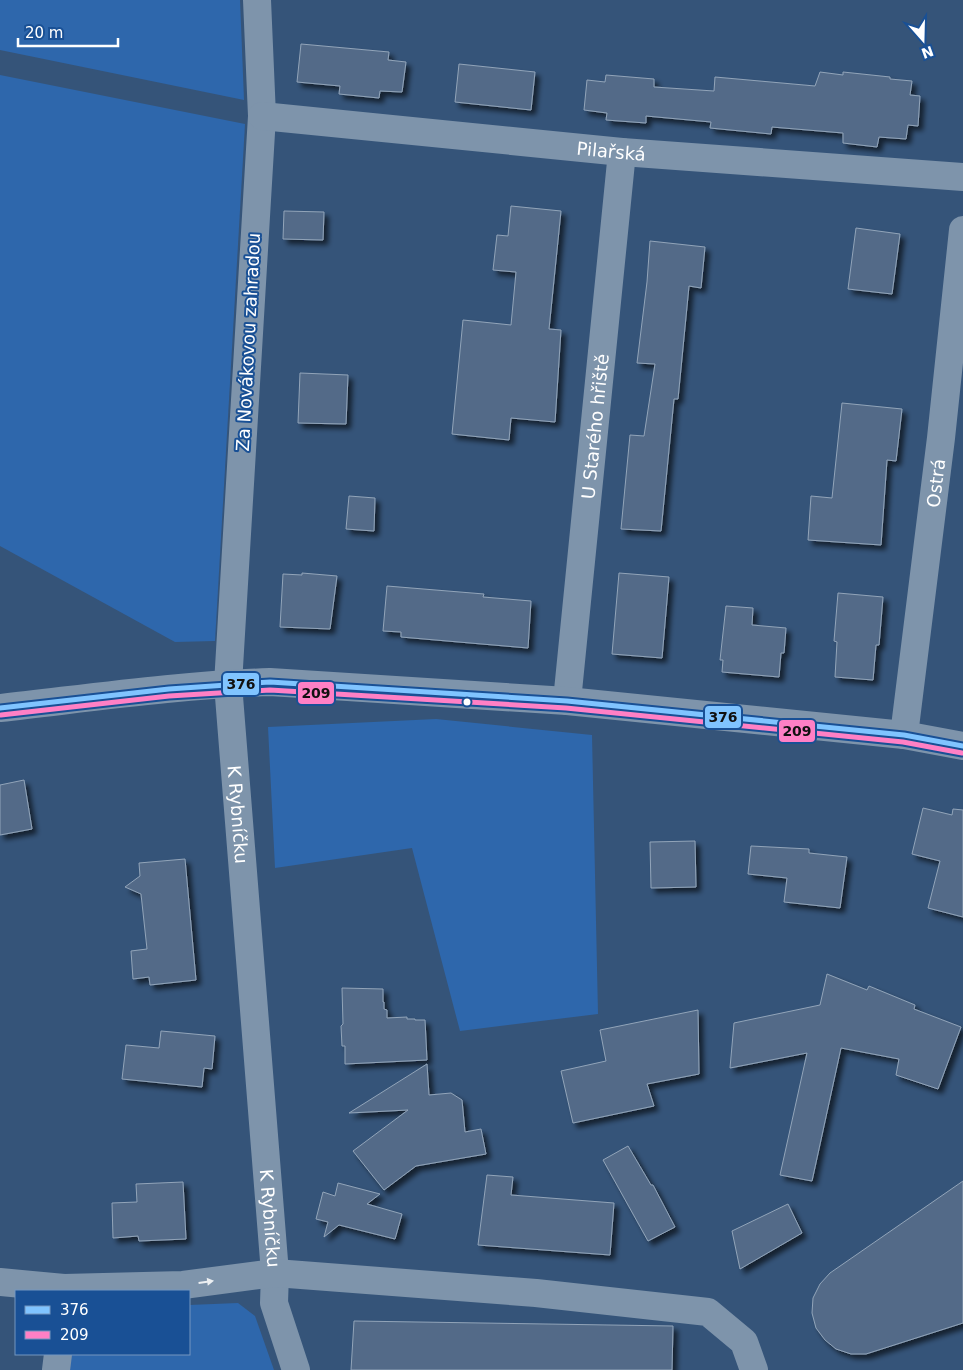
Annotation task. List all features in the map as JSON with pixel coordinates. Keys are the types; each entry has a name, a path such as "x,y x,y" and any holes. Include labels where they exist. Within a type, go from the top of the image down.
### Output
{"street":[{"name":"Za Novákovou zahradou","path":"228,684 262,116 257,0"},
{"name":"Pilařská","path":"262,116 622,152 963,177"},
{"name":"U Starého hřiště","path":"568,701 622,152"},
{"name":"Ostrá","path":"904,735 941,438 963,230"},
{"path":"0,708 136,692 270,682 568,701 904,735 963,746"},
{"name":"K Rybníčku","path":"228,684 275,1273 536,1293 708,1312 744,1342 754,1370"},
{"path":"0,1282 64,1290 182,1285 275,1273 274,1303 296,1370"},
{"path":"56,1370 58,1355"}],"shaded area":[{"path":"0,0 240,0 244,100 0,50"},
{"path":"0,75 245,124 215,641 175,642 0,546"},
{"path":"436,719 592,735 598,1014 460,1031 412,848 275,868 268,727"},
{"path":"238,1303 255,1316 274,1370 67,1370 68,1355 190,1355 190,1305"}],"building":[{"path":"301,44 389,52 388,60 406,62 402,92 380,91 379,98 339,94 340,86 297,82"},
{"path":"459,64 535,72 531,110 455,102"},
{"path":"820,72 843,75 843,72 912,81 910,95 920,96 918,126 908,125 906,139 879,137 877,147 843,143 843,133 772,127 771,134 710,128 711,122 646,116 646,123 606,120 607,113 584,110 587,80 605,82 606,75 654,79 654,87 714,91 715,77 815,86"},
{"path":"511,206 561,211 549,329 561,330 555,422 511,418 509,440 452,434 463,320 511,325 516,272 493,270 497,235 508,236"},
{"path":"284,211 324,212 323,240 283,239"},
{"path":"856,228 900,234 892,294 848,289"},
{"path":"650,241 705,247 701,288 689,286 678,399 674,399 661,531 621,529 630,435 644,436 655,364 637,363"},
{"path":"300,373 348,375 346,424 298,423"},
{"path":"842,403 902,409 896,461 887,460 881,545 808,540 811,496 832,498"},
{"path":"349,496 375,498 374,531 346,529"},
{"path":"302,573 337,576 330,629 280,627 283,574 302,575"},
{"path":"619,573 669,577 662,658 612,654"},
{"path":"387,586 484,594 483,597 531,601 528,648 401,637 401,632 383,631"},
{"path":"838,593 883,597 879,645 876,645 873,680 835,677 837,642 834,641"},
{"path":"726,606 753,608 752,625 786,628 784,653 781,653 779,677 722,672 723,660 720,660"},
{"path":"24,780 32,829 0,835 0,785"},
{"path":"923,808 952,815 953,809 963,810 963,917 928,908 940,861 912,854"},
{"path":"695,841 696,887 651,888 650,842"},
{"path":"751,846 809,849 809,853 847,857 840,908 784,902 787,878 748,874"},
{"path":"185,859 196,980 150,985 149,977 133,979 131,951 147,949 141,894 125,887 140,876 139,863"},
{"path":"827,974 867,990 869,986 915,1005 914,1009 961,1027 938,1089 896,1075 899,1059 841,1048 812,1181 780,1175 807,1053 730,1068 734,1023 820,1005"},
{"path":"342,988 383,989 383,1002 384,1009 387,1010 387,1018 407,1017 407,1019 425,1020 427,1060 345,1064 345,1046 342,1046 341,1026 343,1024"},
{"path":"698,1010 699,1074 647,1084 654,1106 573,1123 561,1071 606,1061 600,1030"},
{"path":"161,1031 215,1036 212,1069 204,1068 202,1087 122,1079 126,1045 159,1048"},
{"path":"427,1064 429,1095 451,1093 462,1100 465,1132 481,1129 486,1154 416,1166 384,1190 353,1151 408,1110 349,1113"},
{"path":"628,1146 651,1185 653,1185 675,1227 648,1241 603,1160"},
{"path":"487,1175 513,1177 511,1195 614,1203 610,1255 478,1245"},
{"path":"963,1181 963,1323 866,1354 851,1354 836,1349 825,1340 816,1328 812,1313 813,1298 820,1284 830,1273"},
{"path":"183,1182 186,1239 139,1241 138,1236 113,1238 112,1203 137,1202 136,1184"},
{"path":"338,1183 380,1194 367,1204 402,1214 395,1239 339,1225 324,1237 328,1222 316,1219 323,1192 335,1196"},
{"path":"788,1204 802,1233 740,1269 732,1231"},
{"path":"354,1321 673,1326 672,1370 351,1370"}],"transit line":[{"name":"376","path":"0,708 169,689 270,682 567,701 904,735 963,746"},
{"name":"209","path":"1,715 169,696 270,690 566,708 903,742 962,753"}]}
